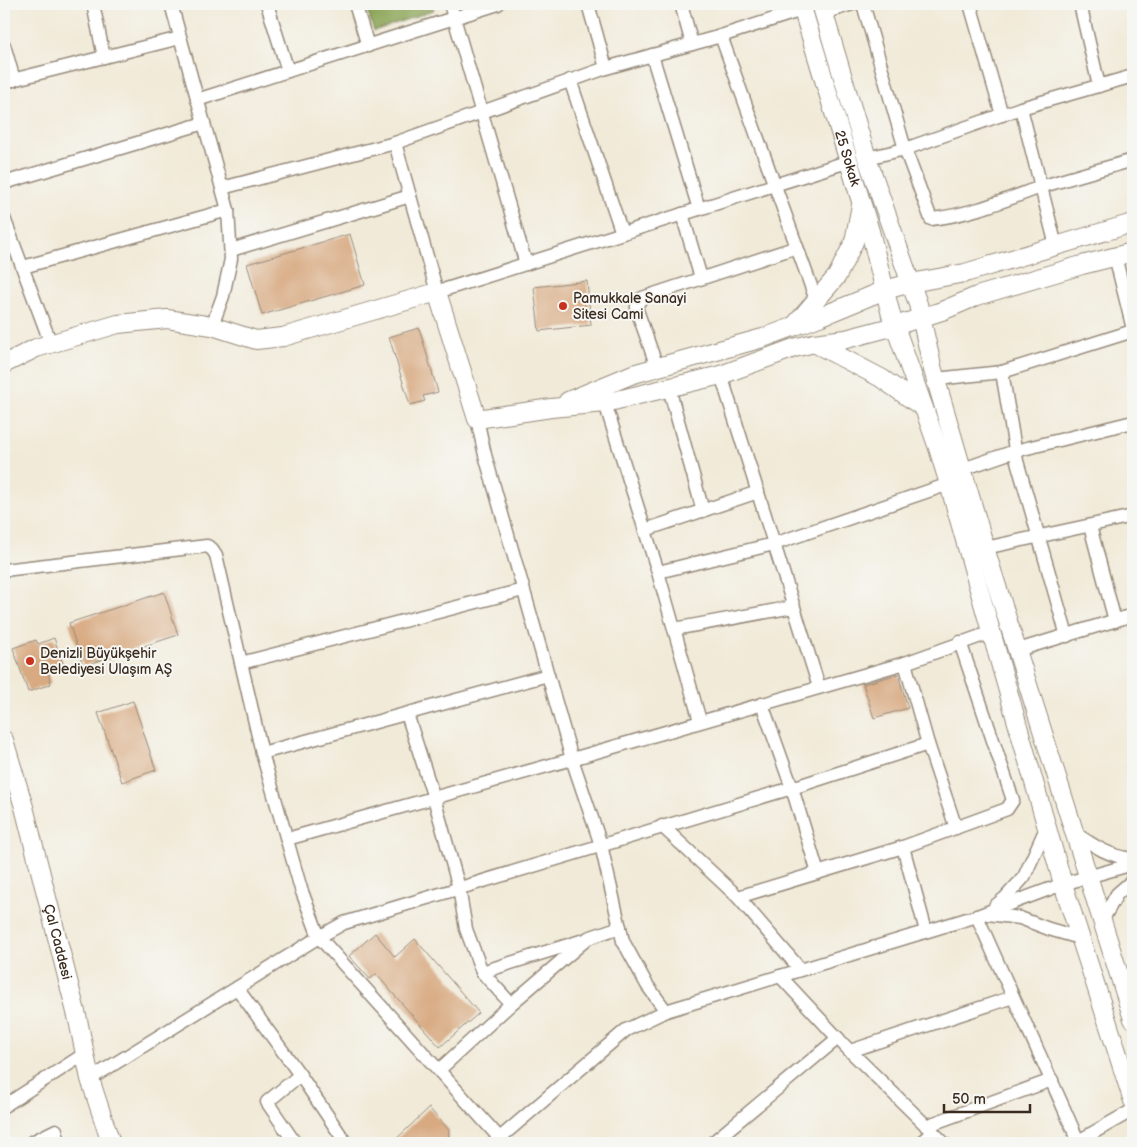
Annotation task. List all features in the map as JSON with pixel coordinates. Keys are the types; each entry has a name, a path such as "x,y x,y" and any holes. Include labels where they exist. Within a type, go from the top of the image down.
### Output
{"street":[{"path":"93,4 104,57"},
{"path":"171,4 228,210 231,259 223,296 212,326"},
{"path":"268,4 288,71"},
{"path":"355,4 368,46"},
{"path":"450,4 526,264"},
{"path":"197,100 498,4"},
{"path":"588,4 606,68"},
{"path":"681,4 692,44"},
{"path":"822,8 852,4"},
{"path":"863,4 905,149 931,219 950,217 979,210 1042,187 1133,160"},
{"path":"970,4 1002,115"},
{"path":"1080,4 1099,86"},
{"path":"222,188 395,142 606,68 721,36 802,7"},
{"name":"25 Sokak","path":"802,7 862,202 893,321 949,484 1046,828 1133,1101"},
{"name":"25 Sokak","path":"822,8 868,158 920,311 936,379 985,548 1133,1019"},
{"path":"721,36 816,300"},
{"path":"4,45 9,81 180,38"},
{"path":"652,55 699,209"},
{"path":"868,158 905,149 1021,108 1133,76"},
{"path":"570,80 622,233"},
{"path":"1021,108 1056,246"},
{"path":"4,183 204,123"},
{"path":"395,142 437,292 477,419 485,455 572,759 601,844 623,941 642,976 666,1010"},
{"path":"4,364 36,348 118,324 166,319 212,326 256,340 283,337 437,292 850,161"},
{"path":"231,250 410,196"},
{"path":"794,327 837,276 847,258 854,242 862,202"},
{"path":"23,267 228,210"},
{"path":"682,214 701,278"},
{"path":"4,218 51,344"},
{"path":"551,408 633,374 763,338 885,290 965,273 1133,223"},
{"path":"657,368 637,310 637,304 645,297 797,247"},
{"path":"477,419 551,408 605,403 721,375 794,348 814,343 846,339 920,311 1133,252"},
{"path":"936,379 1002,372 1133,330 1115,256"},
{"path":"814,343 880,378 924,408"},
{"path":"1002,372 1015,451 1067,636"},
{"path":"721,375 819,687"},
{"path":"668,388 703,511"},
{"path":"605,403 658,572 700,722"},
{"path":"963,469 1015,451 1133,422"},
{"path":"658,572 774,544 949,484"},
{"path":"645,530 758,492"},
{"path":"985,548 1133,516"},
{"path":"1090,526 1115,621"},
{"path":"4,570 207,546 212,549 216,555 262,753 301,889 319,937 440,1070 499,1142 626,1030 666,1010 982,914 1063,884 1133,864"},
{"path":"241,664 523,590"},
{"path":"674,629 793,607"},
{"path":"1018,650 1133,616"},
{"path":"286,839 905,663 992,632"},
{"path":"738,897 903,847 1007,809 1013,800 960,642"},
{"path":"905,663 928,744 956,828"},
{"path":"262,753 548,675"},
{"path":"762,704 792,788 818,873"},
{"path":"407,714 434,798 459,888 466,929 482,972 511,1004"},
{"path":"90,1079 344,923 792,788 928,744"},
{"name":"Çal Caddesi","path":"5,745 26,816 86,1053 90,1079 111,1143"},
{"path":"662,826 738,897 800,969"},
{"path":"982,914 1005,898 1024,877 1046,828"},
{"path":"1076,833 1096,848 1119,857 1133,859"},
{"path":"903,847 926,931"},
{"path":"1103,919 1117,894 1133,880"},
{"path":"982,914 1020,918 1080,938"},
{"path":"982,914 1013,997 1052,1080 1077,1142 1133,1110"},
{"path":"482,972 620,927"},
{"path":"440,1070 511,1004 588,938"},
{"path":"780,976 850,1051 944,1143"},
{"path":"237,988 346,1143"},
{"path":"850,1051 1013,997"},
{"path":"712,1143 838,1038"},
{"path":"4,1106 86,1053"},
{"path":"294,1143 267,1102 300,1075"},
{"path":"920,1143 930,1129 1052,1080"},
{"path":"30,1143 56,1130 59,1143"}],"green space":[{"path":"365,4 432,4 434,10 374,31"}],"building":[{"path":"350,234 365,285 262,315 247,264"},
{"name":"Pamukkale Sanayi Sitesi Cami","path":"587,281 591,325 539,331 534,287"},
{"path":"419,328 438,392 423,396 425,401 410,405 389,337"},
{"path":"164,592 178,635 83,666 69,623"},
{"name":"Denizli Büyükşehir Belediyesi Ulaşım AŞ","path":"54,638 64,667 48,673 51,684 28,692 13,648 36,640 38,644"},
{"path":"898,674 908,708 874,718 863,684"},
{"path":"133,701 156,770 122,782 98,713"},
{"path":"375,933 395,957 415,939 479,1013 440,1047 376,974 370,979 349,956"},
{"path":"429,1108 449,1130 448,1143 392,1143"}],"place":[{"name":"Pamukkale Sanayi Sitesi Cami","path":"563,306"},
{"name":"Denizli Büyükşehir Belediyesi Ulaşım AŞ","path":"30,661"}]}
